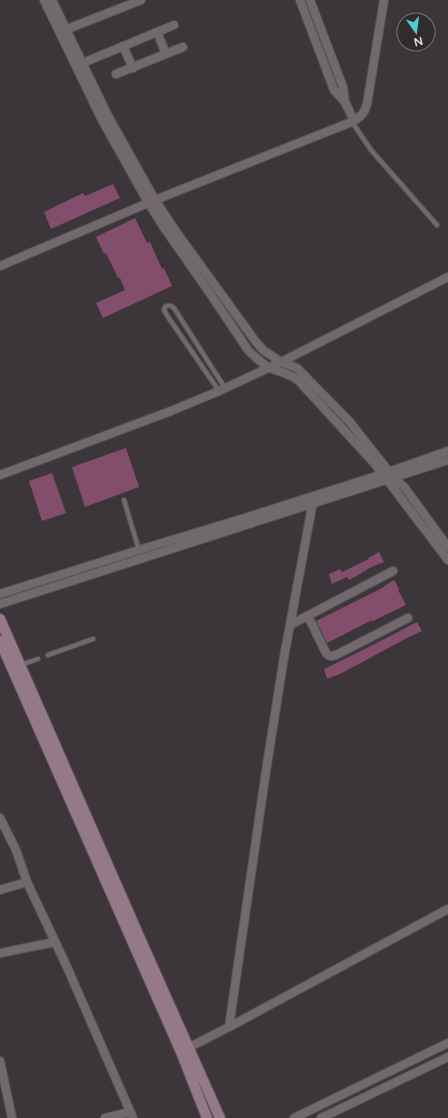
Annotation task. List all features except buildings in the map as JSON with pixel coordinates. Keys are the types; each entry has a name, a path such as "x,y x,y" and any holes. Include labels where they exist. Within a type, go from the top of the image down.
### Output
{"main road":[{"path":"0,619 185,1050 208,1118"},
{"path":"0,641 185,1050 220,1118"}],"street":[{"path":"44,0 79,65"},
{"path":"52,0 102,120 151,201 165,229 248,350 269,367 287,373 299,381 389,476 405,488 448,547"},
{"path":"65,30 141,0"},
{"path":"300,0 334,90 345,102"},
{"path":"310,0 343,86 345,102 353,122"},
{"path":"0,266 151,201 353,122 362,116 368,104 384,0"},
{"path":"79,65 174,25"},
{"path":"157,32 166,54"},
{"path":"123,46 133,68"},
{"path":"116,74 183,47"},
{"path":"151,201 177,233 263,350 281,362 297,368 349,421 448,560"},
{"path":"0,475 171,411 222,390 281,362 448,277"},
{"path":"389,476 448,451"},
{"path":"0,604 313,500 389,476 448,460"},
{"path":"0,594 248,517 313,500"},
{"path":"229,1027 265,778 290,625 313,500"},
{"path":"290,625 393,571"},
{"path":"308,616 326,653 331,656 336,655 408,618"},
{"path":"0,818 16,850 27,882 131,1115 105,1118"},
{"path":"0,887 0,890 27,882"},
{"path":"185,1050 448,909"},
{"path":"0,953 55,942"},
{"path":"294,1118 448,1043"},
{"path":"321,1118 448,1057"},
{"path":"0,1061 12,1118"}],"lane":[{"path":"353,122 371,150 437,225"},
{"path":"168,305 174,308 222,390 166,314 164,310 165,306 168,305"},
{"path":"124,500 139,550"},
{"path":"48,655 93,639"},
{"path":"20,665 38,658"}]}
